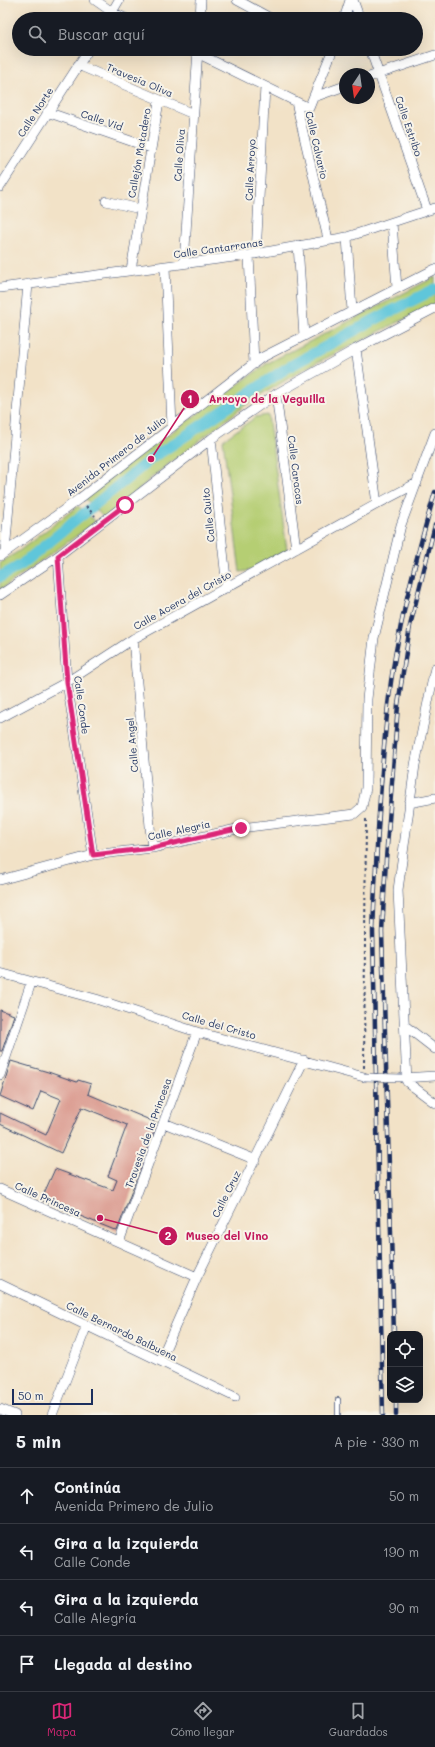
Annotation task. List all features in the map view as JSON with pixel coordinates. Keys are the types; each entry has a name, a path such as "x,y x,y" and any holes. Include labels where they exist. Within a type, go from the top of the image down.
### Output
{"street":[{"path":"95,0 107,12"},
{"path":"112,12 119,0"},
{"path":"200,12 201,0"},
{"path":"237,0 259,12"},
{"path":"347,12 352,0"},
{"path":"352,0 357,12"},
{"path":"375,75 435,55"},
{"name":"Calle Norte","path":"0,187 84,56"},
{"name":"Calle Oliva","path":"184,263 193,114 195,56"},
{"name":"Calle Calvario","path":"206,56 296,102 328,239"},
{"path":"296,102 309,108 330,56"},
{"name":"Calle Estribo","path":"373,56 431,209"},
{"name":"Travesía Oliva","path":"78,65 159,101 193,114"},
{"name":"Calle Arroyo","path":"254,364 252,254 265,87"},
{"path":"314,97 339,88"},
{"name":"Callejón Matadero","path":"131,270 159,101"},
{"name":"Calle Vid","path":"47,112 151,148"},
{"name":"Callejón Matadero","path":"106,201 140,209"},
{"name":"Calle Cantarranas","path":"0,288 131,270 165,267 252,254 328,239 347,237 431,209"},
{"path":"392,223 397,288"},
{"path":"347,237 352,311"},
{"path":"298,245 304,336"},
{"path":"165,267 172,426"},
{"name":"Avenida Primero de Julio","path":"2,551 79,499 261,358 435,269"},
{"path":"2,551 28,284"},
{"path":"0,595 58,556 211,439 276,394 356,349 435,308"},
{"path":"356,349 377,504"},
{"name":"Calle Caracas","path":"276,394 296,549"},
{"path":"364,809 366,788 366,699 374,638 401,525 435,433"},
{"name":"Calle Quito","path":"211,439 227,588"},
{"name":"Calle Acera del Cristo","path":"0,718 67,682 133,639 417,483"},
{"name":"Calle Conde","path":"58,556 67,682 93,855"},
{"name":"Calle Angel","path":"133,639 152,848"},
{"path":"435,668 409,803 398,890 404,1024 404,1078 406,1082 435,1103"},
{"path":"409,803 435,798"},
{"name":"Calle Alegría","path":"0,880 93,855 152,848 241,828 354,814 364,809"},
{"name":"Calle del Cristo","path":"0,973 31,983 96,999 197,1032 364,1077 404,1078 435,1076"},
{"path":"0,1075 31,983"},
{"path":"404,1024 435,1049"},
{"name":"Travesía de la Princesa","path":"119,1242 197,1032"},
{"name":"Calle Cruz","path":"160,1361 197,1277 304,1060"},
{"path":"164,1123 256,1160"},
{"name":"Calle Princesa","path":"0,1189 197,1277"},
{"name":"Calle Bernardo Balbuena","path":"0,1284 235,1397"},
{"path":"52,1415 87,1325"},
{"path":"0,1409 15,1415"}],"lane":[{"path":"338,1400 338,1415"}],"path":[{"path":"79,499 102,523"},
{"path":"364,809 364,1077"}],"green space":[{"path":"435,277 435,304 304,369 247,404 153,476 106,520 83,496 268,363"},
{"path":"268,415 287,550 253,570 240,572 223,440 256,417"},
{"path":"78,506 96,522 0,590 0,563 19,551"}],"building":[{"path":"0,1010 14,1015 2,1051 0,1051"},
{"path":"11,1061 77,1082 78,1080 91,1084 88,1094 157,1123 117,1231 41,1200 55,1169 113,1190 117,1180 108,1176 127,1125 82,1107 61,1153 0,1124 0,1113 46,1135 61,1099 41,1091 33,1111 0,1096"}],"waterway":[{"path":"0,577 21,565 151,459 287,368 372,321 435,289"}],"railway":[{"path":"383,1415 373,932 377,847 391,678 407,598 435,492"},
{"path":"394,1331 382,932 398,705 410,626 435,525"},
{"path":"396,1403 396,1415"}],"place":[{"name":"Arroyo de la Veguilla","path":"151,459"},
{"name":"Museo del Vino","path":"100,1218"}],"route":[{"path":"125,505 58,556 67,682 93,855 152,848 241,828"}]}
